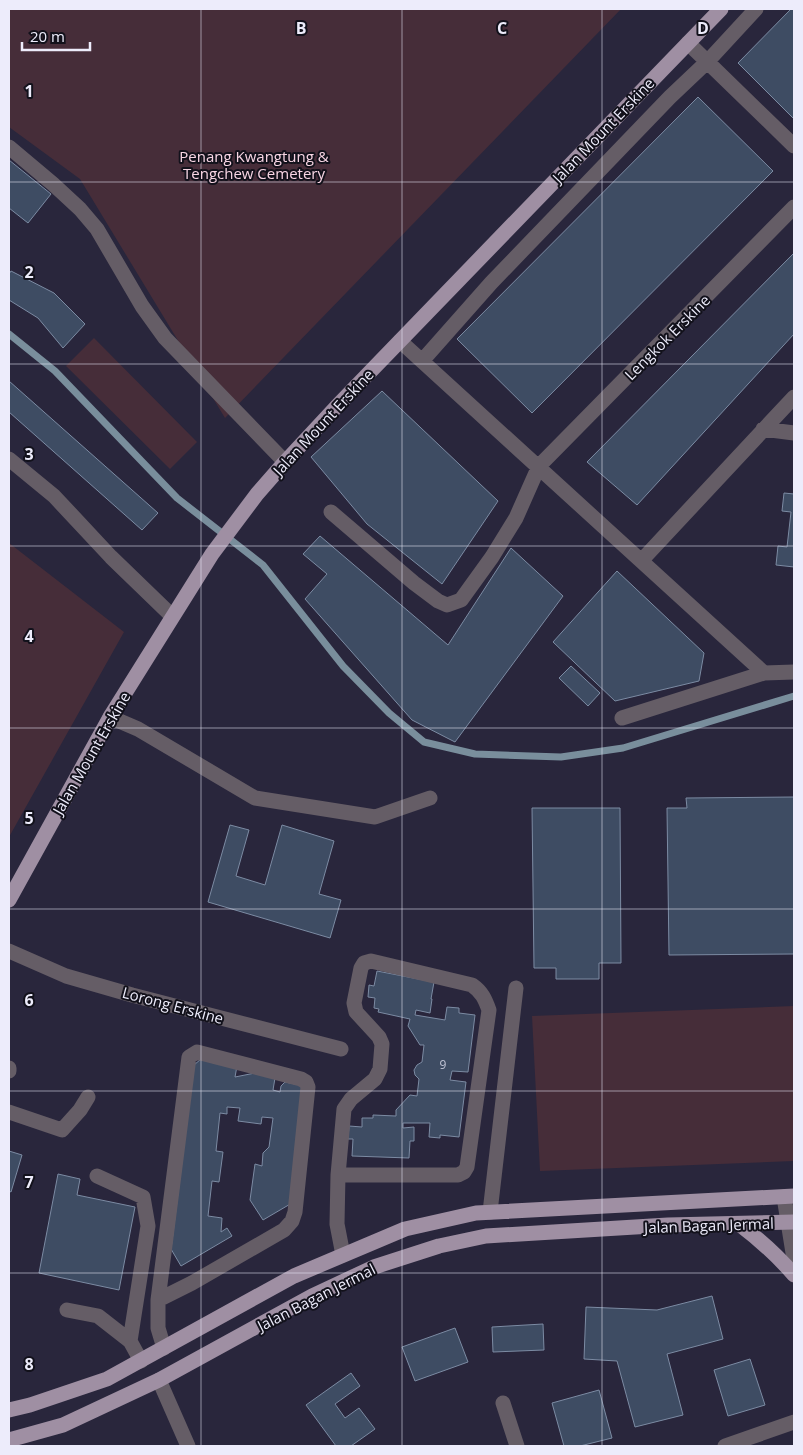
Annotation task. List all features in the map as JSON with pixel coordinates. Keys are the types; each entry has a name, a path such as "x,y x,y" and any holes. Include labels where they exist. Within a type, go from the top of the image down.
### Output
{"main road":[{"name":"Jalan Mount Erskine","path":"9,900 110,718 172,616 212,554 236,522 285,462 721,9"},
{"name":"Jalan Bagan Jermal","path":"9,1410 30,1405 107,1379 294,1276 405,1229 476,1213 789,1196"},
{"name":"Jalan Bagan Jermal","path":"9,1440 64,1425 159,1380 312,1296 374,1267 439,1246 486,1236 668,1225 791,1222"},
{"path":"739,1224 774,1253 794,1275"}],"street":[{"path":"422,361 491,283 670,97 708,61 756,9"},
{"path":"688,43 794,146"},
{"path":"9,147 53,184 86,216 97,229 142,306 165,338 285,462"},
{"name":"Lengkok Erskine","path":"539,466 794,208"},
{"path":"400,341 764,673"},
{"path":"642,560 794,397"},
{"path":"763,430 794,433"},
{"path":"9,459 54,496 172,616"},
{"path":"331,512 414,583 447,605 461,600 492,557 516,518 539,466"},
{"path":"622,718 764,673 794,672"},
{"path":"110,718 138,729 255,798 375,817 430,798"},
{"name":"Lorong Erskine","path":"9,951 66,976 341,1049"},
{"path":"338,1174 458,1175 464,1172 467,1167 488,1010 486,999 472,985 371,961 364,963 360,968 354,1003 356,1012 379,1037 382,1044 380,1069 375,1079 351,1100 344,1109 338,1174 337,1224 343,1255"},
{"path":"490,1212 516,988"},
{"path":"158,1300 192,1284 276,1235 284,1230 292,1221 295,1212 308,1087 306,1082 301,1079 197,1052 189,1057 158,1300 158,1328 164,1348"},
{"path":"9,1112 62,1130 80,1110 88,1097"},
{"path":"97,1176 143,1197 148,1226 130,1340"},
{"path":"789,1196 794,1259"},
{"path":"67,1310 98,1316 130,1340 141,1361"},
{"path":"159,1380 188,1446"},
{"path":"504,1403 517,1446"},
{"path":"725,1446 794,1422"}],"green space":[{"name":"Penang Kwangtung & Tengchew Cemetery","path":"9,9 621,9 225,418 80,179 9,127"},
{"path":"94,338 197,442 170,469 66,366"},
{"path":"9,543 124,632 9,837"},
{"path":"794,1006 794,1161 540,1171 532,1016"}],"building":[{"path":"791,9 794,9 794,119 738,63"},
{"path":"698,97 773,171 532,413 457,339"},
{"path":"9,160 51,194 28,223 9,208"},
{"path":"794,253 794,334 637,505 587,462"},
{"path":"11,271 54,293 85,324 63,348 38,318 9,300 9,274"},
{"path":"9,381 158,513 142,530 9,412"},
{"path":"382,391 498,501 442,584 367,524 311,457"},
{"path":"784,493 794,494 794,567 776,565 778,546 787,547 791,512 782,511"},
{"path":"320,536 448,645 511,548 563,596 455,742 412,720 305,599 327,574 303,554"},
{"path":"617,571 704,653 699,681 615,701 553,642"},
{"path":"571,666 600,693 588,706 559,678"},
{"path":"794,797 794,954 669,955 667,808 687,808 686,798"},
{"path":"532,808 620,808 621,963 599,963 599,979 556,979 556,968 534,968"},
{"path":"230,825 249,830 236,876 265,885 282,825 334,841 319,894 341,900 330,938 208,902"},
{"path":"377,971 434,982 430,1013 416,1010 415,1015 445,1020 447,1007 459,1008 459,1013 475,1015 468,1072 452,1071 450,1080 466,1082 459,1137 440,1135 440,1138 429,1137 430,1123 403,1123 403,1128 414,1127 414,1141 410,1141 409,1158 352,1156 353,1139 348,1139 349,1126 362,1127 362,1118 373,1118 373,1115 396,1116 396,1110 410,1095 417,1096 419,1079 415,1075 414,1070 422,1062 424,1045 420,1045 408,1026 410,1019 378,1012 379,1009 374,1008 375,998 368,997 369,985 374,986"},
{"path":"201,1059 237,1066 235,1077 255,1073 275,1078 273,1090 280,1092 281,1086 285,1082 305,1086 292,1203 263,1220 250,1200 255,1164 262,1166 263,1153 269,1147 273,1118 262,1117 261,1124 238,1121 240,1108 227,1107 227,1114 220,1113 216,1151 223,1152 219,1182 212,1181 208,1216 222,1218 221,1232 227,1228 232,1236 181,1266 171,1249 194,1065"},
{"path":"9,1151 22,1155 11,1192 9,1191"},
{"path":"58,1174 80,1179 77,1195 135,1207 119,1290 39,1273"},
{"path":"712,1296 723,1339 667,1354 683,1415 635,1427 617,1361 584,1359 586,1307 657,1310"},
{"path":"543,1324 544,1350 493,1352 492,1327"},
{"path":"455,1328 468,1362 415,1381 402,1347"},
{"path":"750,1359 765,1405 728,1416 714,1370"},
{"path":"351,1373 360,1386 335,1404 345,1418 359,1408 375,1429 351,1446 336,1446 306,1405"},
{"path":"599,1390 612,1438 580,1446 564,1446 552,1403"}],"waterway":[{"path":"9,334 55,371 177,498 263,565 343,666 389,713 424,742 475,754 561,757 623,748 794,696"}]}
